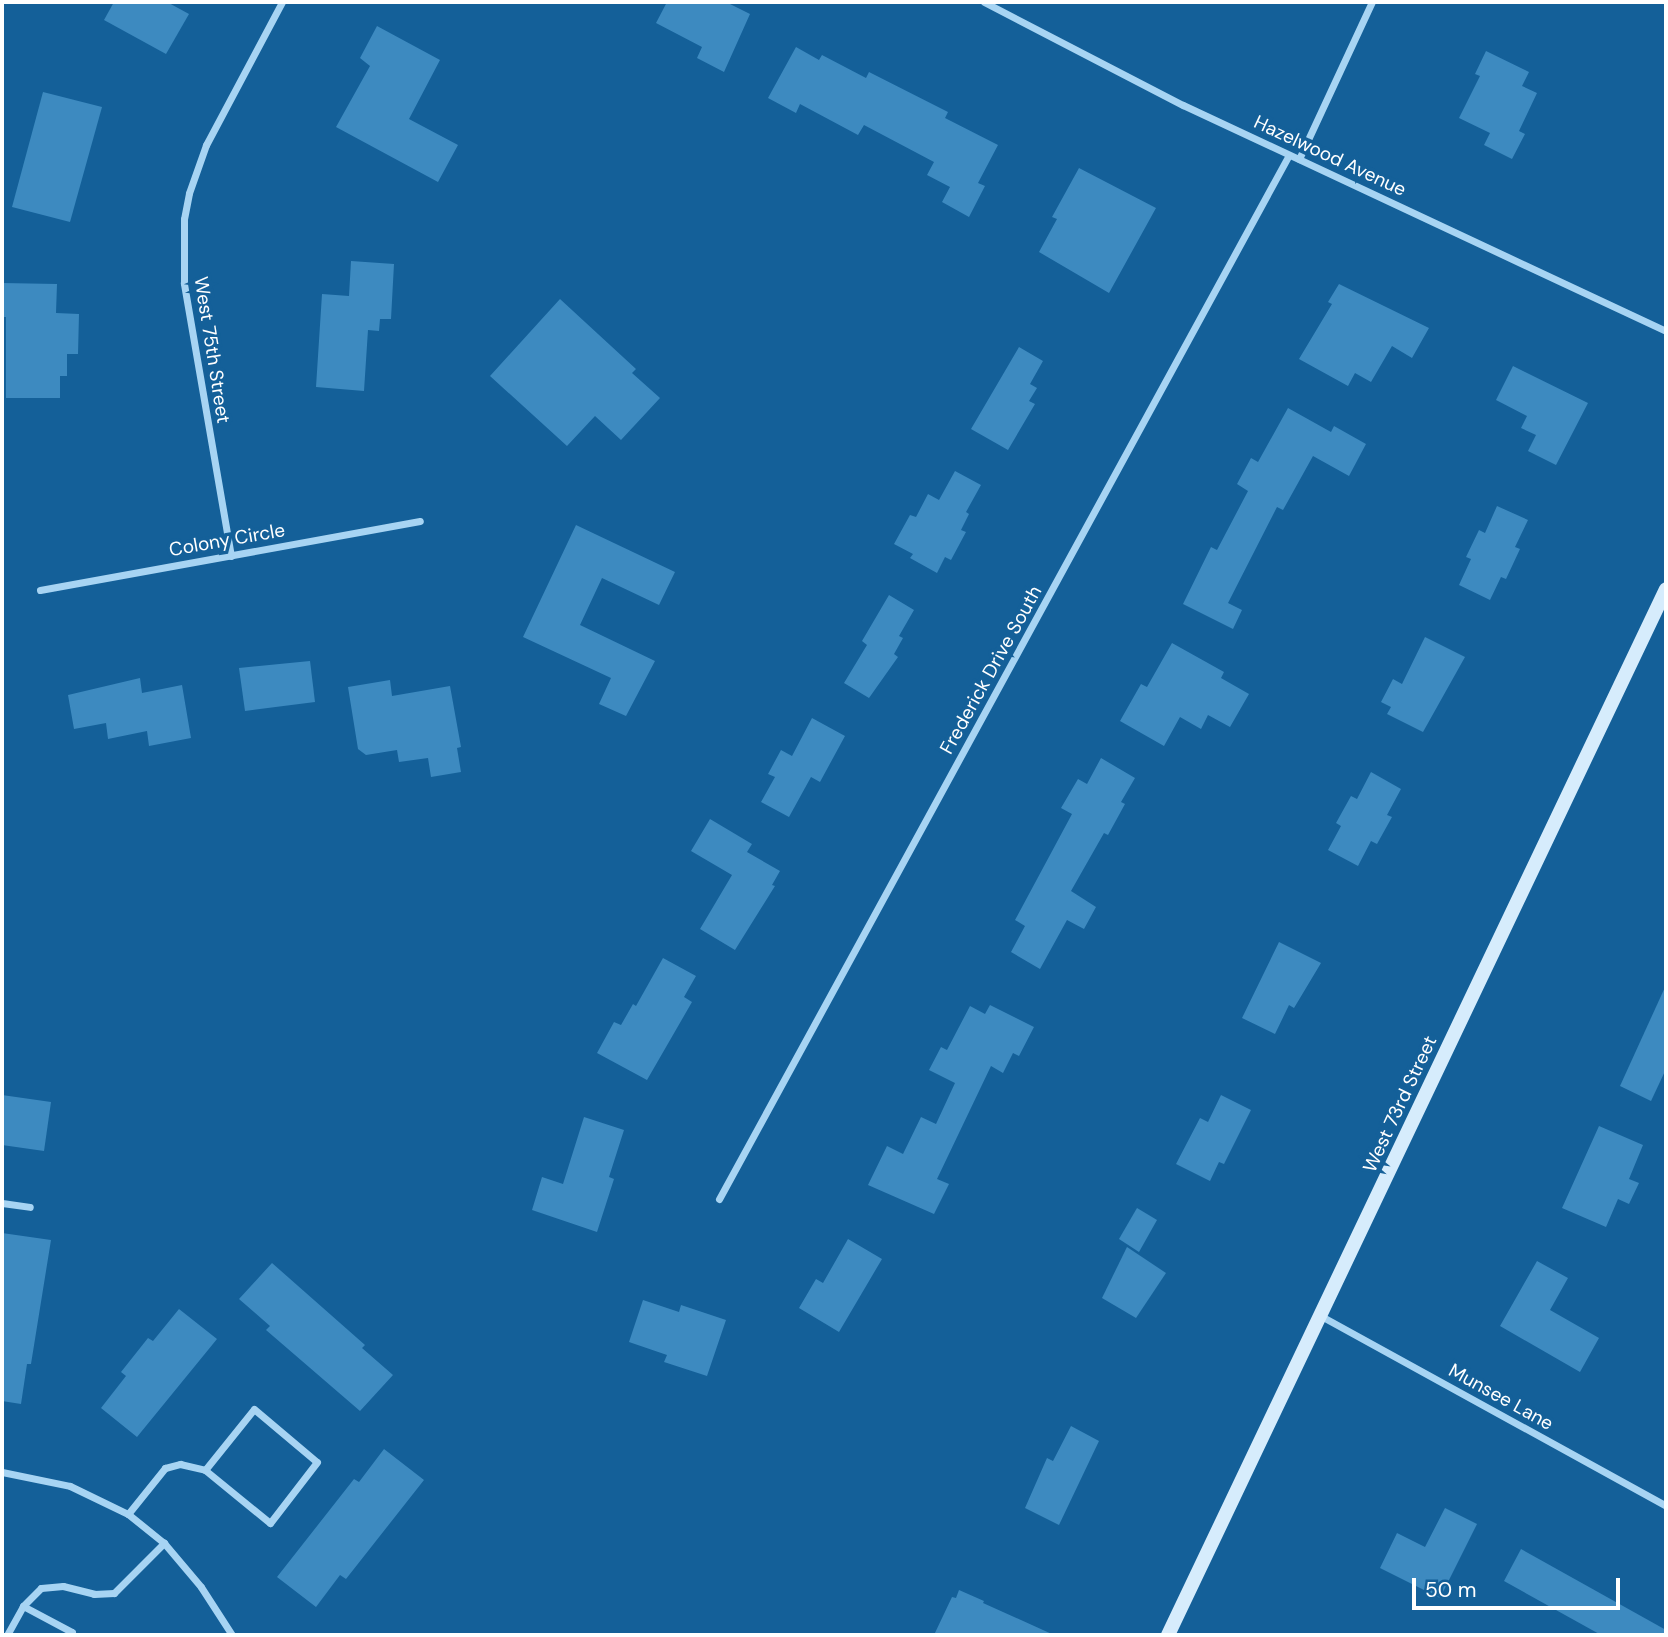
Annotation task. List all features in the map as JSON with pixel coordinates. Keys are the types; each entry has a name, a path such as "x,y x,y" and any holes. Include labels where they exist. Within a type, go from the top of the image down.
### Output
{"main road":[{"name":"West 73rd Street","path":"1168,1635 1666,589"}],"street":[{"name":"West 75th Street","path":"232,556 185,295 184,219 189,193 206,145 282,2"},
{"name":"Hazelwood Avenue","path":"984,2 1144,86 1666,331"},
{"path":"1298,159 1372,2"},
{"name":"Frederick Drive South","path":"719,1199 1289,155"},
{"name":"Colony Circle","path":"40,590 420,521"},
{"path":"2,1203 30,1207"},
{"name":"Munsee Lane","path":"1321,1316 1666,1506"},
{"path":"128,1514 165,1468 180,1464 205,1470 270,1523 317,1462 254,1409 205,1470"},
{"path":"2,1472 70,1486 128,1514 164,1543 201,1587 232,1635"},
{"path":"7,1635 23,1606 41,1588 63,1586 94,1594 114,1593 164,1543"},
{"path":"23,1606 72,1632 71,1635"}],"building":[{"path":"114,2 167,2 189,14 166,54 104,20"},
{"path":"667,2 726,2 750,14 724,72 697,58 702,47 656,23"},
{"path":"377,26 440,60 409,119 458,145 438,182 336,127 370,66 360,58"},
{"path":"796,47 819,60 822,55 866,78 869,72 948,112 945,118 998,145 978,183 985,186 969,217 942,202 950,187 927,175 934,162 864,125 858,135 800,104 796,113 768,98"},
{"path":"1486,51 1529,72 1522,86 1537,93 1519,131 1525,134 1512,159 1484,145 1490,133 1459,118 1480,76 1475,74"},
{"path":"43,92 102,107 70,222 12,207"},
{"path":"1079,168 1156,208 1109,293 1039,252 1057,219 1052,217"},
{"path":"351,261 394,264 391,319 380,319 379,331 368,330 364,391 316,387 322,294 349,296"},
{"path":"2,283 57,284 56,313 79,314 78,354 67,354 67,376 60,376 60,398 6,398 6,317 2,317"},
{"path":"1339,284 1429,328 1412,358 1392,346 1371,382 1355,373 1348,386 1299,359 1332,304 1328,302"},
{"path":"560,299 636,369 632,373 660,398 621,440 595,416 567,446 490,376"},
{"path":"1019,347 1043,361 1030,384 1037,388 1029,401 1035,404 1008,450 971,429"},
{"path":"1513,366 1588,403 1556,465 1528,451 1536,435 1521,428 1527,416 1496,400"},
{"path":"1288,408 1331,432 1334,426 1366,444 1349,476 1313,456 1283,510 1277,507 1228,603 1242,610 1233,629 1183,604 1211,547 1217,550 1248,491 1237,484 1251,458 1258,462"},
{"path":"955,471 981,485 966,512 969,514 961,530 966,532 951,560 945,557 937,573 910,558 913,554 894,544 910,515 916,517 928,494 939,500"},
{"path":"1497,506 1528,520 1515,547 1520,549 1506,579 1501,577 1490,600 1459,585 1471,559 1466,557 1479,530 1485,533"},
{"path":"576,525 675,572 659,605 602,578 580,625 655,661 626,716 599,704 611,678 523,637"},
{"path":"889,595 914,610 899,636 903,638 894,654 898,657 869,698 844,683 867,645 862,641"},
{"path":"1425,637 1465,657 1423,732 1387,714 1391,707 1381,702 1393,679 1402,684"},
{"path":"1172,643 1224,672 1221,678 1249,694 1230,727 1208,715 1201,729 1180,717 1164,746 1120,721 1141,684 1147,687"},
{"path":"310,661 315,702 245,711 239,668"},
{"path":"140,678 142,693 182,685 191,738 149,746 147,731 108,739 106,723 74,729 68,695"},
{"path":"390,680 392,696 450,686 461,747 457,748 461,772 431,777 428,758 399,762 397,750 366,755 358,749 348,687"},
{"path":"812,718 845,736 820,782 811,777 789,817 761,802 775,777 768,774 781,750 792,756"},
{"path":"1101,758 1135,778 1121,802 1125,804 1108,835 1104,833 1071,891 1096,907 1084,929 1067,920 1040,969 1011,952 1025,926 1015,920 1072,814 1061,808 1078,779 1087,784"},
{"path":"1371,772 1401,789 1387,815 1392,817 1377,844 1371,841 1358,866 1328,850 1341,826 1336,823 1351,796 1357,799"},
{"path":"710,819 752,844 747,852 780,871 772,885 775,886 735,950 700,929 732,875 691,851"},
{"path":"1279,942 1321,963 1294,1008 1289,1005 1275,1034 1242,1018"},
{"path":"663,958 696,976 684,997 692,1002 647,1080 597,1053 614,1022 621,1025 633,1004 636,1006"},
{"path":"1666,985 1666,1069 1651,1101 1620,1086"},
{"path":"990,1005 1034,1027 1019,1056 1013,1053 1003,1073 991,1066 937,1179 949,1184 934,1214 868,1185 887,1146 903,1154 921,1117 936,1124 955,1083 929,1070 941,1047 947,1050 970,1006 985,1014"},
{"path":"2,1095 51,1102 44,1151 2,1145"},
{"path":"1221,1095 1251,1110 1224,1164 1219,1162 1210,1181 1176,1164 1200,1118 1208,1122"},
{"path":"584,1117 624,1130 609,1177 614,1179 597,1232 532,1210 542,1177 563,1184"},
{"path":"1599,1126 1643,1145 1629,1179 1639,1183 1629,1204 1618,1199 1606,1227 1562,1208"},
{"path":"1137,1208 1157,1220 1139,1252 1119,1239"},
{"path":"2,1233 51,1240 31,1364 27,1364 21,1404 2,1401"},
{"path":"848,1239 882,1259 839,1332 799,1308 816,1279 823,1283"},
{"path":"1127,1247 1166,1273 1136,1318 1102,1298"},
{"path":"1537,1261 1568,1278 1550,1310 1599,1338 1580,1372 1500,1326"},
{"path":"272,1263 365,1345 362,1348 393,1375 360,1411 266,1330 270,1326 239,1299"},
{"path":"643,1300 679,1312 681,1305 726,1320 707,1376 664,1362 667,1355 629,1342"},
{"path":"179,1309 217,1339 137,1437 101,1408 126,1376 121,1372 148,1338 153,1341"},
{"path":"1071,1426 1099,1441 1059,1525 1025,1508 1047,1458 1053,1461"},
{"path":"384,1449 424,1480 346,1579 340,1575 316,1607 277,1577 354,1479 359,1482"},
{"path":"1445,1508 1477,1524 1440,1598 1380,1568 1397,1533 1425,1547"},
{"path":"1521,1549 1666,1630 1666,1635 1601,1635 1504,1581"},
{"path":"959,1590 1054,1635 934,1635 952,1597 956,1598"}]}
